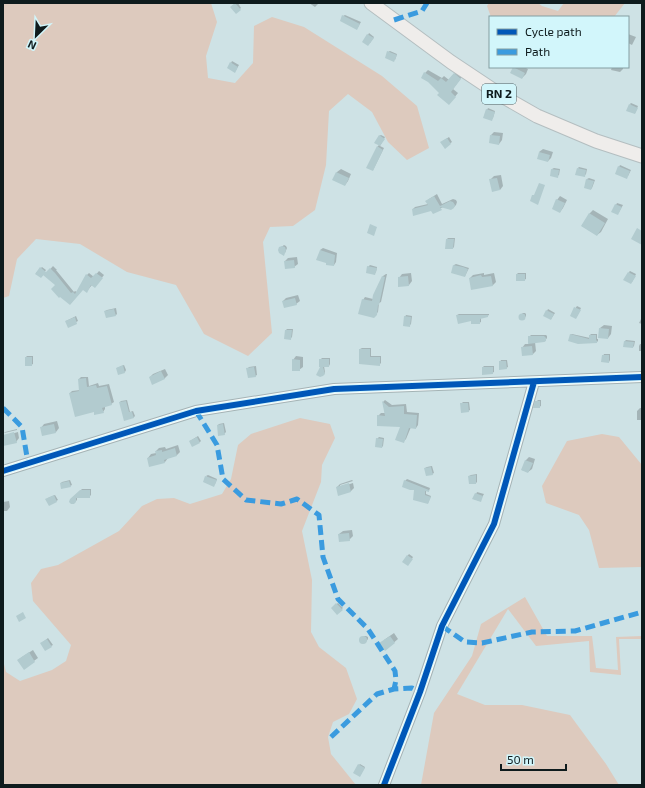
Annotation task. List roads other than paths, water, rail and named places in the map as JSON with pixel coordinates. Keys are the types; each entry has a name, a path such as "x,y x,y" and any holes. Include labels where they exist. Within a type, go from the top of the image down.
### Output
{"main road":[{"name":"RN 2","path":"371,3 451,62 502,96 537,116 596,141 642,156"}],"street":[{"path":"3,471 196,411 334,389 642,377"},
{"path":"384,785 420,692 442,626 494,524 534,382"}]}
